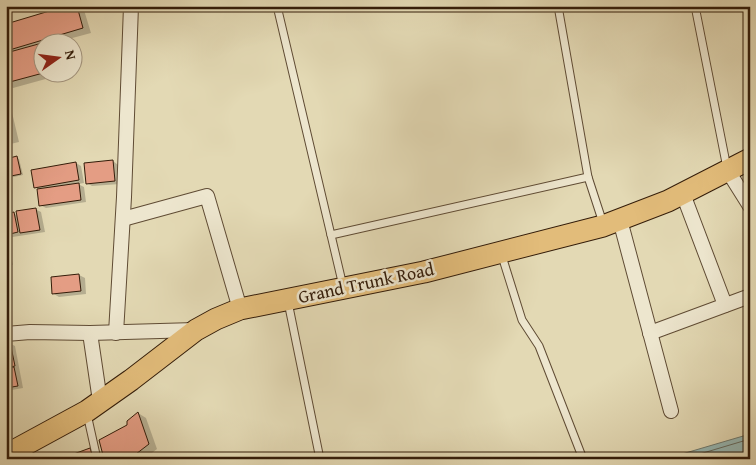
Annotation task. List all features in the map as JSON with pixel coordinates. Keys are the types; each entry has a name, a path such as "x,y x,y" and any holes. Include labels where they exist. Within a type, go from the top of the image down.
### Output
{"main road":[{"name":"Grand Trunk Road","path":"6,455 93,406 131,380 196,330 240,309 424,272 612,223 682,194 750,159"}],"street":[{"path":"116,333 123,219 131,6"},
{"path":"728,170 750,206"},
{"path":"682,194 725,305"},
{"path":"123,219 207,196 240,309"},
{"path":"612,223 650,333 671,411"},
{"path":"650,333 750,296"},
{"path":"6,334 196,330"},
{"path":"90,333 93,406"}],"lane":[{"path":"277,6 344,288"},
{"path":"558,6 588,177 612,223"},
{"path":"695,6 728,170"},
{"path":"331,235 588,177"},
{"path":"501,253 522,320 539,346 583,459"},
{"path":"287,300 320,459"},
{"path":"93,406 97,459"}],"water":[{"path":"750,434 750,459 665,459"}],"building":[{"path":"66,6 77,6 83,28 70,32 32,32 32,43 6,51 6,24"},
{"path":"32,46 32,76 6,83 6,53"},
{"path":"17,156 21,174 6,177 6,159"},
{"path":"113,160 115,181 86,184 84,163"},
{"path":"76,162 79,180 34,188 31,170"},
{"path":"79,183 81,200 39,206 37,189"},
{"path":"36,208 40,230 20,233 16,211"},
{"path":"14,212 18,232 6,235 6,214"},
{"path":"79,274 81,291 52,294 51,277"},
{"path":"6,342 10,342 15,366 6,368"},
{"path":"14,367 18,386 6,388 6,368"},
{"path":"138,412 149,444 136,454 138,457 104,459 99,440 127,425 127,421"},
{"path":"90,448 94,459 60,459"}]}
